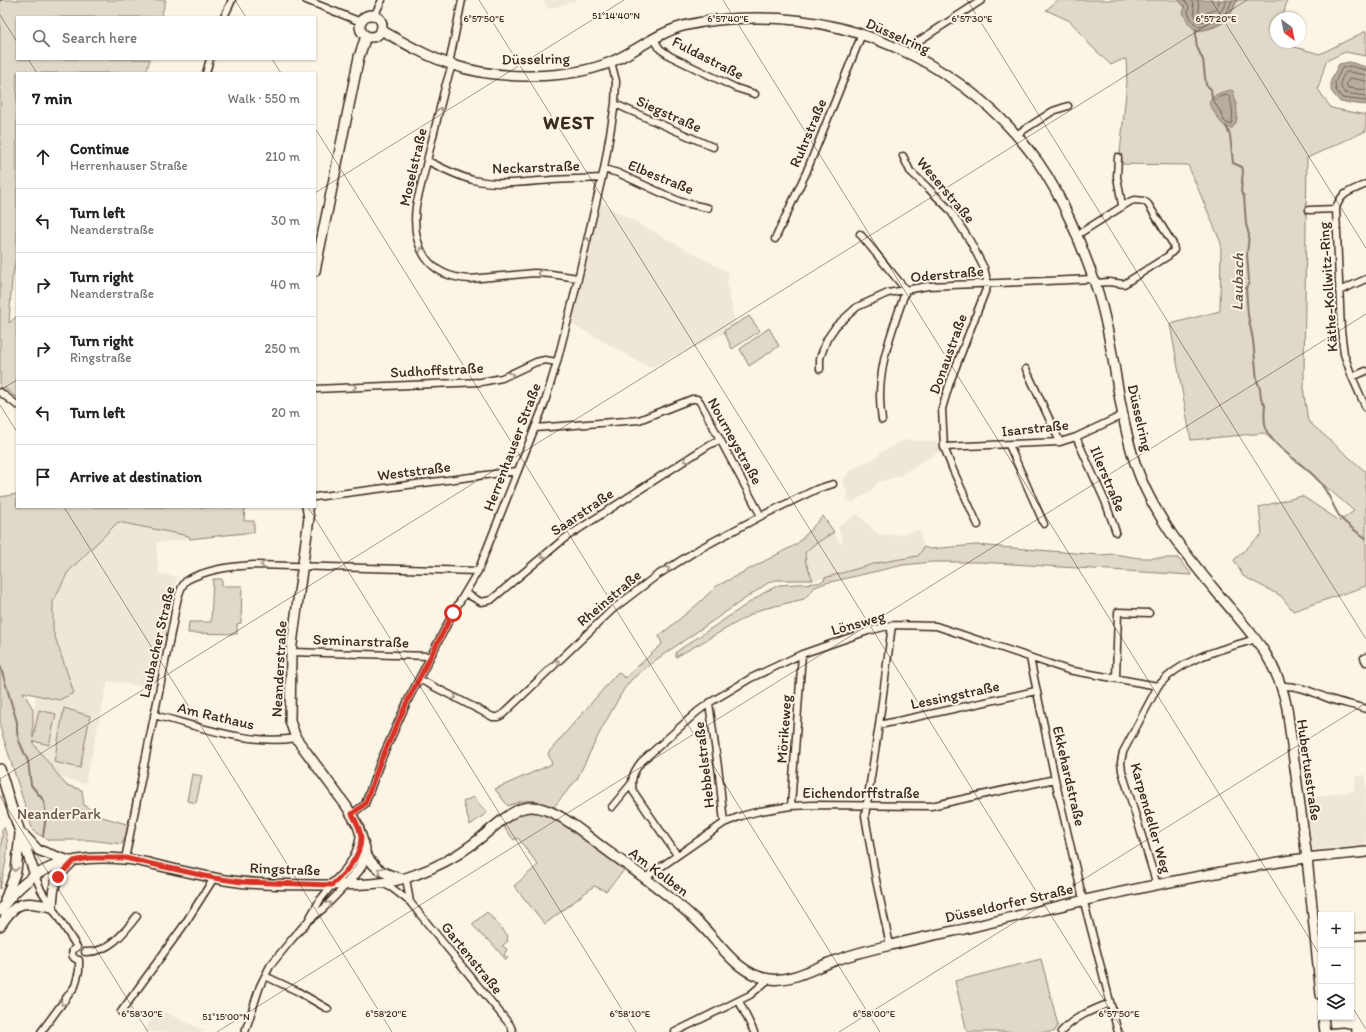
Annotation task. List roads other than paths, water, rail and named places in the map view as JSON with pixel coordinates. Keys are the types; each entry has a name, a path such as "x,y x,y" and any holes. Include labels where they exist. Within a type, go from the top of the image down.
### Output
{"street":[{"path":"224,16 232,0"},
{"path":"306,0 361,22"},
{"path":"374,16 382,0"},
{"name":"Moselstraße","path":"462,0 451,65 416,206 416,235 424,256 428,262 447,276 460,279 534,273 578,278"},
{"path":"911,54 917,42 982,0"},
{"path":"366,16 374,16 381,22 381,30 376,35 366,36 360,30 361,22 366,16"},
{"name":"Düsselring","path":"381,30 420,51 451,65 486,73 541,76 578,72 611,62 684,26 740,18 794,19 816,22 862,34 911,54 966,88 996,114 1016,135 1040,165 1067,213 1094,281 1110,345 1123,415 1136,465 1145,488 1167,528 1268,656 1282,686"},
{"name":"Ruhrstraße","path":"775,240 806,173 862,34"},
{"path":"316,266 358,64 366,36"},
{"name":"Fuldastraße","path":"654,40 660,49 670,56 736,88 755,94"},
{"path":"206,72 210,60"},
{"name":"Herrenhauser Straße","path":"352,814 365,804 381,760 430,656 478,571 535,428 557,362 604,169 615,104 616,81 611,62"},
{"name":"Siegstraße","path":"615,104 713,148"},
{"path":"1016,135 1052,111 1068,106"},
{"name":"Weserstraße","path":"903,156 910,171 950,210 970,241 984,268 988,284"},
{"path":"1118,158 1117,177 1122,205"},
{"name":"Neckarstraße","path":"428,161 453,173 474,180 493,183 601,178"},
{"name":"Elbestraße","path":"604,169 681,202 708,208"},
{"name":"Käthe-Kollwitz-Ring","path":"1366,184 1342,196 1338,200 1336,209 1341,330 1344,354 1352,378 1366,408"},
{"path":"1077,235 1122,205 1135,200 1144,201 1148,204 1173,244 1174,250 1168,256 1124,284 1094,281"},
{"name":"Käthe-Kollwitz-Ring","path":"1309,210 1336,209"},
{"path":"860,234 906,290 883,360 879,404 882,420"},
{"path":"1339,291 1366,279"},
{"name":"Oderstraße","path":"820,369 820,358 827,339 836,326 857,307 888,293 928,286 1094,281"},
{"name":"Donaustraße","path":"978,525 944,447 942,409 950,382 988,284"},
{"name":"Sudhoffstraße","path":"316,389 481,382 502,378 536,362 545,360 557,362"},
{"path":"1026,369 1060,442"},
{"path":"1352,378 1366,371"},
{"path":"0,392 16,404"},
{"name":"Nourneystraße","path":"535,428 639,420 692,399 697,399 761,516"},
{"name":"Isarstraße","path":"944,447 1060,442 1076,438 1123,415"},
{"name":"Illerstraße","path":"1076,438 1105,501 1116,532"},
{"name":"Saarstraße","path":"465,593 481,602 491,600 565,538 708,445 720,440"},
{"path":"1009,445 1044,524"},
{"name":"Weststraße","path":"316,497 517,471"},
{"name":"Rheinstraße","path":"419,679 493,717 498,717 502,715 613,609 656,576 686,557 761,516 817,489 834,484"},
{"name":"Neanderstraße","path":"306,508 309,518 291,652 290,718 296,738 352,814 362,837 365,853"},
{"name":"Laubacher Straße","path":"125,858 180,590 187,580 198,575 235,566 254,565 478,571"},
{"path":"1116,678 1118,612 1149,614"},
{"path":"890,945 865,816 892,625"},
{"name":"Lönsweg","path":"612,807 631,784 633,775 640,762 709,703 750,678 802,654 868,631 892,625 936,626 1068,670 1158,686"},
{"name":"Karpendeller Weg","path":"1157,885 1122,771 1121,762 1123,752 1158,686 1165,678 1208,653 1256,639"},
{"name":"Seminarstraße","path":"291,652 430,656"},
{"name":"Mörikeweg","path":"791,806 802,654"},
{"path":"1366,657 1364,658 1366,662"},
{"name":"Ekkehardstraße","path":"1030,658 1055,779 1083,900 1118,1032"},
{"path":"1282,686 1292,685 1331,700 1366,709"},
{"name":"Hubertusstraße","path":"1282,686 1288,715 1318,942"},
{"name":"Lessingstraße","path":"879,725 1036,691"},
{"name":"Hebbelstraße","path":"709,703 724,823"},
{"name":"Am Rathaus","path":"154,715 251,738 277,740 296,738"},
{"path":"1,773 41,890 76,947 82,948 85,952 102,950 116,942 137,916"},
{"name":"Eichendorffstraße","path":"677,856 724,823 754,812 791,806 938,805 1055,779"},
{"path":"631,784 636,796 677,856 645,878"},
{"name":"Am Kolben","path":"519,809 531,807 546,810 588,837 645,878 700,923 739,965 750,973 769,979"},
{"name":"Ringstraße","path":"2,908 14,893 35,875 51,866 88,858 125,858 214,878 252,883 332,885 381,883 404,879 454,857 519,809"},
{"path":"20,831 38,850 72,861 63,870 55,882 53,888 52,907"},
{"path":"2,908 16,872 20,831"},
{"path":"308,921 320,900 354,861 362,837"},
{"name":"Düsseldorfer Straße","path":"769,979 781,980 836,960 890,945 1083,900 1307,858 1366,852"},
{"path":"365,853 372,864 378,869 404,879"},
{"path":"245,1032 260,986 282,950 308,921 324,908 347,884 359,869 364,860 365,853"},
{"path":"121,1012 184,925 214,878"},
{"name":"Gartenstraße","path":"404,879 410,902"},
{"name":"Gartenstraße","path":"381,883 392,888 410,902 510,1025 513,1032"},
{"path":"0,926 12,910 17,906 30,903 52,907"},
{"path":"1354,937 1366,936"},
{"path":"76,947 73,950 73,956 79,960"},
{"name":"Hubertusstraße","path":"1318,948 1320,984"},
{"path":"79,960 84,958 85,952"},
{"path":"41,1032 72,991 77,980 79,960"},
{"path":"265,976 297,991 328,1009"},
{"path":"675,1032 757,990 769,979"},
{"path":"739,1000 754,1032"},
{"path":"1061,1032 1070,1023 1084,1014 1110,1003"},
{"path":"1323,1020 1325,1032"},
{"path":"1330,1032 1348,1032"}],"water":[{"path":"1178,0 1237,0 1230,14 1222,23 1196,31 1189,24 1183,13 1185,7"},
{"path":"1350,62 1366,67 1366,105 1340,102 1331,91 1331,80 1339,64"},
{"path":"1231,90 1233,91 1236,102 1237,119 1236,124 1232,128 1227,128 1219,120 1209,104 1215,96"}],"waterway":[{"name":"Laubach","path":"1196,29 1197,47 1203,60 1206,85 1211,89 1213,100"},
{"name":"Laubach","path":"1226,126 1230,135 1233,163 1242,167 1243,171 1241,192 1244,196 1246,224 1249,235 1247,254 1249,282 1246,288 1248,315 1253,340 1257,380 1261,398 1265,405 1264,418 1267,432 1278,446 1318,480 1338,514 1351,528 1366,538"},
{"path":"0,665 17,722 19,741 28,761 31,785 44,801 46,816 43,836"}],"district":[{"name":"WEST","path":"569,122"}],"park label":[{"name":"NeanderPark","path":"59,814"}]}
